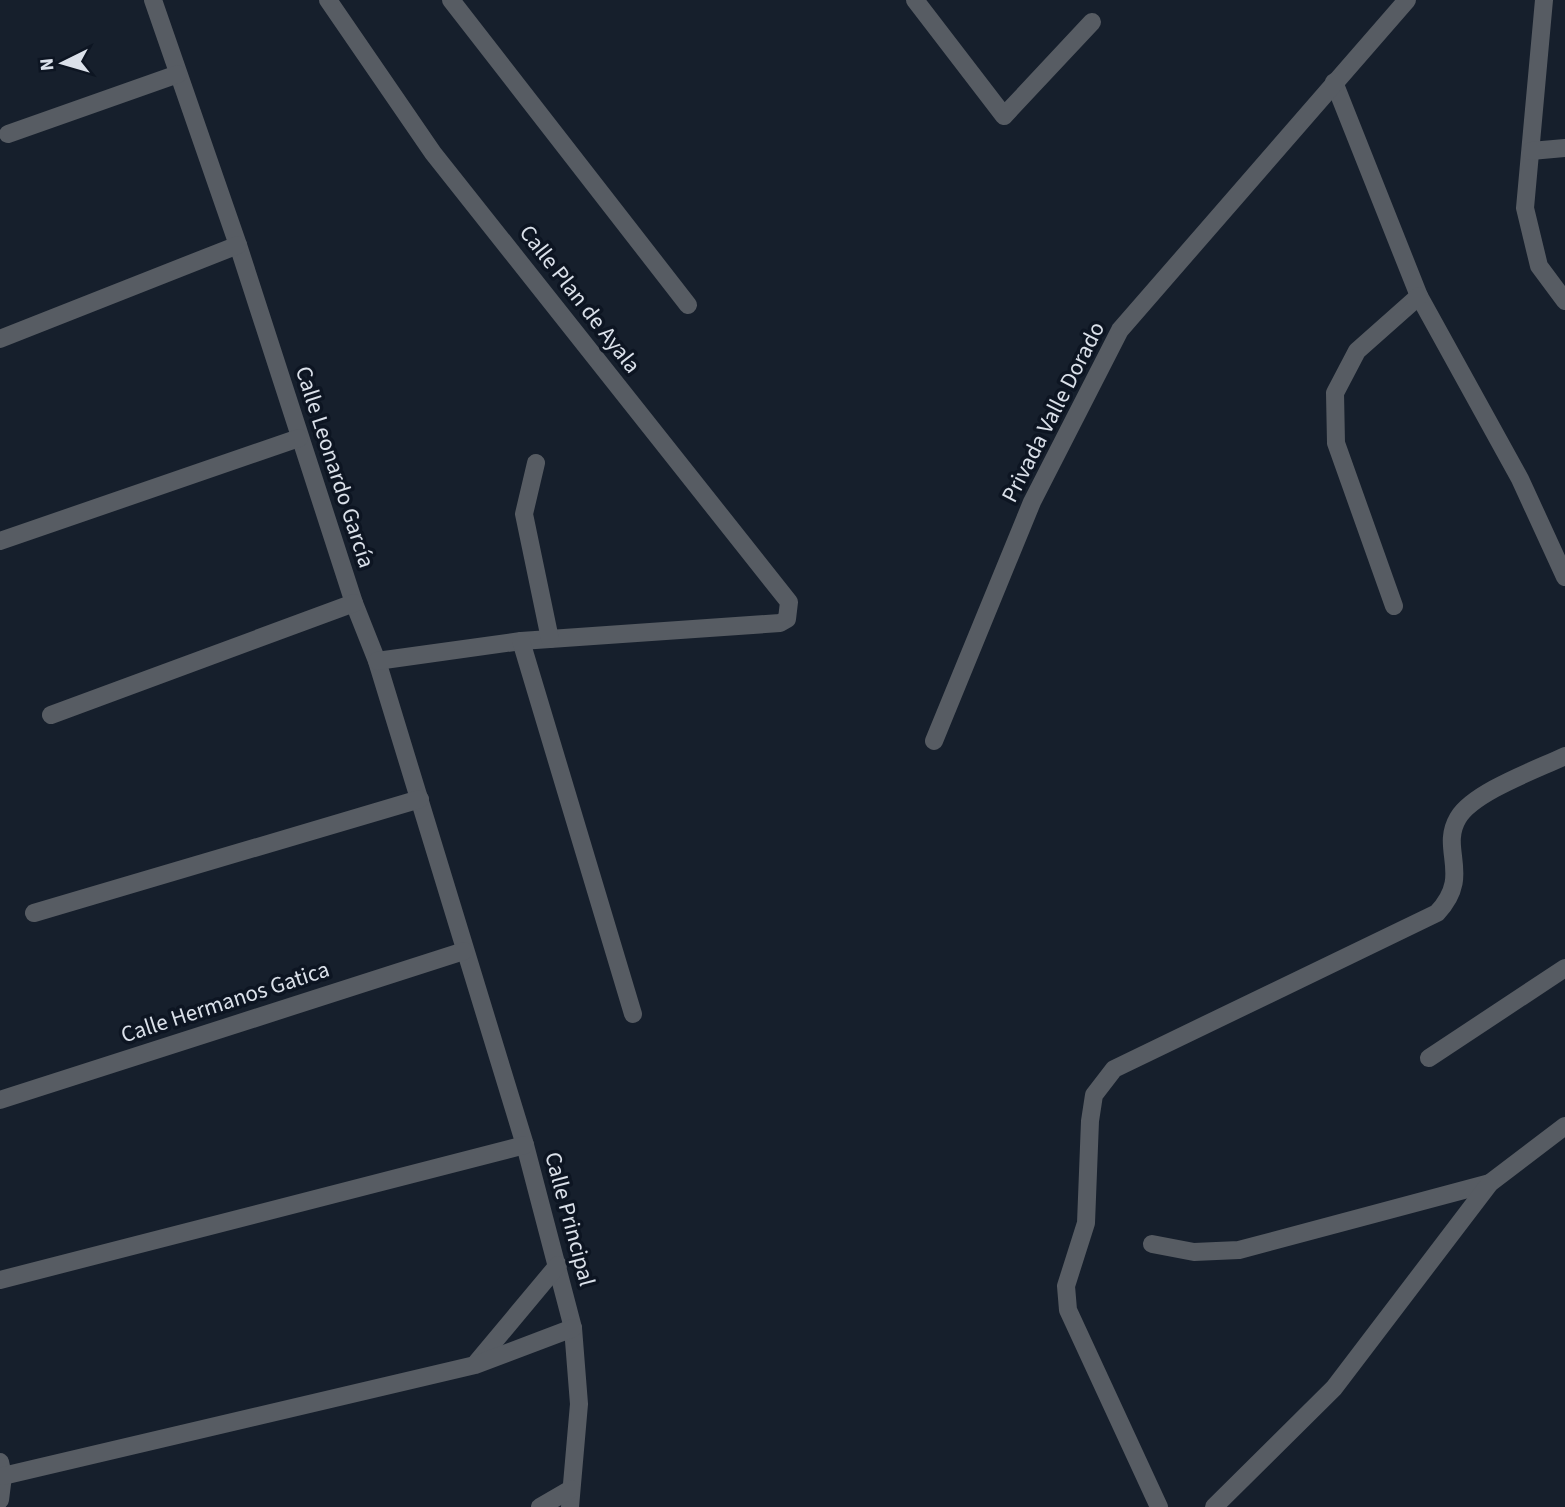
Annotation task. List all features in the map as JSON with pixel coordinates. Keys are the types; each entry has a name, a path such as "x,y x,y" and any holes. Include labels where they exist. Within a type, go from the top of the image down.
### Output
{"street":[{"name":"Calle Leonardo García","path":"153,0 238,245 354,603 377,661 464,951"},
{"name":"Calle Plan de Ayala","path":"328,0 433,153 789,602 786,619 780,623 550,639"},
{"path":"451,0 688,305"},
{"path":"915,0 1004,116 1092,22"},
{"name":"Privada Valle Dorado","path":"934,741 1032,502 1120,330 1407,0"},
{"path":"1544,0 1525,208 1539,266 1565,301"},
{"path":"8,134 178,74"},
{"path":"1334,82 1419,296 1520,479 1565,577"},
{"path":"1531,152 1565,149"},
{"path":"0,340 238,245"},
{"path":"1394,606 1336,443 1335,393 1357,351 1419,296"},
{"path":"0,541 299,438"},
{"path":"377,661 550,639 524,514 536,463"},
{"path":"51,715 354,603"},
{"path":"521,641 634,1014"},
{"path":"1159,1507 1068,1310 1066,1286 1086,1223 1090,1121 1094,1095 1114,1069 1437,914 1451,899 1456,879 1453,842 1458,818 1478,798 1565,756"},
{"path":"34,913 420,799"},
{"name":"Calle Hermanos Gatica","path":"0,1100 464,951"},
{"name":"Calle Principal","path":"464,951 525,1145 573,1328 579,1404 571,1498"},
{"path":"1429,1058 1565,968"},
{"path":"1214,1507 1335,1388 1490,1183 1565,1126"},
{"path":"0,1280 525,1145"},
{"path":"1152,1244 1194,1252 1240,1250 1490,1183"},
{"path":"475,1365 558,1265"},
{"path":"0,1500 2,1469 475,1365 573,1328"},
{"path":"540,1507 571,1498"}]}
